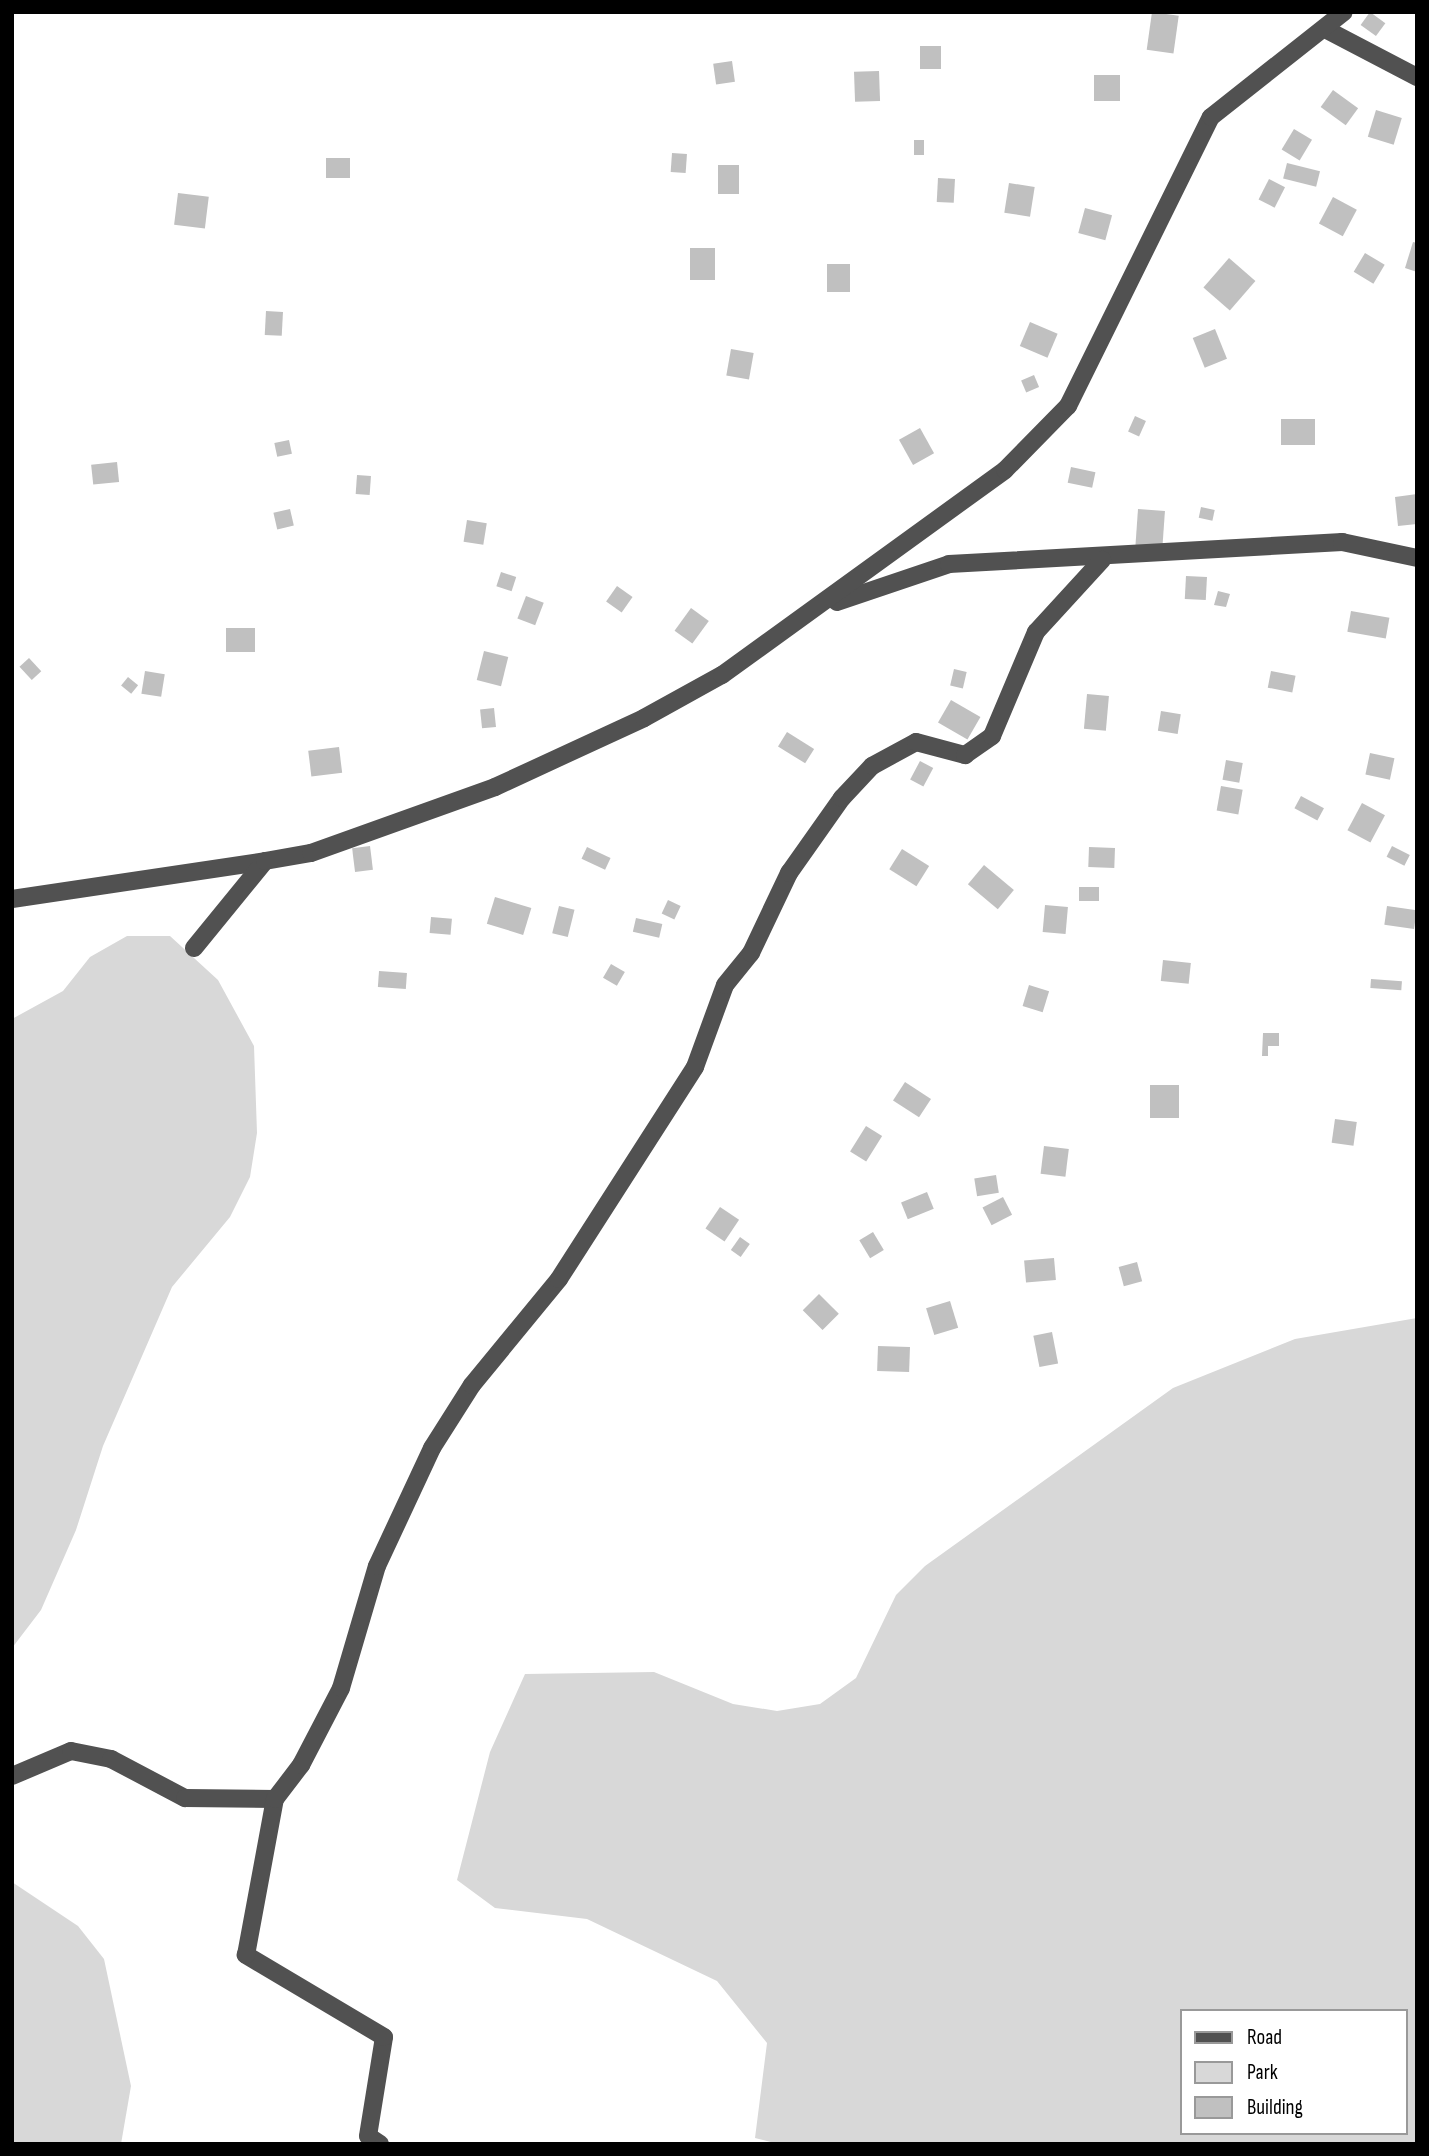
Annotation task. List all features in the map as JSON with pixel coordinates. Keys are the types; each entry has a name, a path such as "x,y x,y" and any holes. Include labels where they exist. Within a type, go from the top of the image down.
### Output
{"street":[{"path":"12,899 311,853 577,753 722,675 817,609 1005,470 1068,406 1212,117 1327,30 1343,12"},
{"path":"1327,30 1417,77"},
{"path":"817,609 949,564 1102,560 1215,545 1342,542 1417,558"},
{"path":"380,2144 368,2136 384,2037 246,1955 275,1799 301,1765 341,1688 377,1566 432,1448 472,1385 559,1279 695,1067 705,1025 724,985 751,953 789,873 872,766 916,741 965,755 992,736 1036,632 1102,560"},
{"path":"194,948 265,861"},
{"path":"12,1776 71,1751 111,1759 185,1798 275,1799"}],"green space":[{"path":"127,936 170,936 218,980 254,1046 257,1133 250,1177 230,1217 172,1287 103,1446 76,1530 41,1610 12,1648 12,1019 63,991 90,957"},
{"path":"1417,1318 1417,2144 779,2144 755,2138 767,2043 717,1981 587,1919 495,1908 457,1880 490,1752 525,1674 654,1672 733,1704 777,1711 820,1704 856,1678 896,1595 925,1566 1173,1388 1295,1339"},
{"path":"12,1882 78,1926 104,1959 131,2086 121,2144 12,2144"}],"building":[{"path":"1152,12 1179,16 1173,53 1147,50"},
{"path":"1370,12 1385,23 1376,36 1361,25"},
{"path":"920,46 941,46 941,69 920,69"},
{"path":"732,61 735,82 716,84 713,64"},
{"path":"879,71 880,101 855,102 854,72"},
{"path":"1094,75 1120,75 1120,101 1094,101"},
{"path":"1333,90 1358,108 1346,125 1321,107"},
{"path":"1376,110 1402,118 1394,145 1368,137"},
{"path":"1294,129 1312,140 1300,160 1282,150"},
{"path":"914,140 924,140 924,155 914,155"},
{"path":"672,153 687,154 686,173 671,172"},
{"path":"326,158 350,158 350,178 326,178"},
{"path":"1287,163 1320,171 1316,187 1283,179"},
{"path":"718,165 739,165 739,194 718,194"},
{"path":"938,178 955,179 954,203 937,202"},
{"path":"1269,179 1285,187 1275,208 1259,199"},
{"path":"1009,183 1035,187 1030,217 1004,213"},
{"path":"178,193 209,197 205,229 174,225"},
{"path":"1333,197 1357,210 1343,236 1319,223"},
{"path":"1085,208 1112,215 1105,240 1078,233"},
{"path":"1413,242 1417,243 1417,272 1405,268"},
{"path":"690,248 715,248 715,280 690,280"},
{"path":"1365,253 1385,265 1373,284 1354,272"},
{"path":"1229,258 1255,281 1230,310 1203,287"},
{"path":"827,264 850,264 850,292 827,292"},
{"path":"266,311 283,312 282,336 265,335"},
{"path":"1030,322 1058,334 1047,358 1020,346"},
{"path":"1215,329 1227,359 1205,368 1193,338"},
{"path":"731,349 754,353 749,380 726,376"},
{"path":"1034,375 1039,387 1026,392 1021,380"},
{"path":"1135,416 1146,421 1139,436 1128,432"},
{"path":"1281,419 1315,419 1315,445 1281,445"},
{"path":"920,428 934,453 913,465 899,440"},
{"path":"289,440 292,454 277,457 274,443"},
{"path":"117,462 119,482 93,485 91,465"},
{"path":"1071,467 1095,472 1092,488 1068,483"},
{"path":"357,475 371,476 370,495 356,494"},
{"path":"1417,494 1417,524 1398,526 1395,497"},
{"path":"1201,507 1215,510 1212,521 1199,518"},
{"path":"290,509 294,526 277,529 273,513"},
{"path":"1138,509 1165,511 1162,547 1135,545"},
{"path":"467,520 487,523 483,545 464,542"},
{"path":"501,572 516,577 512,591 496,586"},
{"path":"1186,576 1207,577 1206,600 1185,599"},
{"path":"617,586 633,597 622,612 606,602"},
{"path":"1218,591 1230,594 1226,607 1214,605"},
{"path":"526,596 544,603 535,625 517,618"},
{"path":"691,608 709,621 692,644 675,631"},
{"path":"1351,611 1389,618 1386,638 1347,632"},
{"path":"226,628 255,628 255,652 226,652"},
{"path":"484,651 508,657 501,686 477,680"},
{"path":"29,658 41,671 32,680 19,667"},
{"path":"954,669 967,672 963,688 950,686"},
{"path":"145,671 165,674 161,697 141,694"},
{"path":"1271,671 1296,676 1292,692 1268,688"},
{"path":"128,677 138,685 131,694 121,686"},
{"path":"1087,694 1109,696 1106,731 1084,729"},
{"path":"951,700 980,717 967,740 938,723"},
{"path":"494,708 496,727 482,728 480,709"},
{"path":"1161,711 1181,714 1178,734 1158,731"},
{"path":"787,732 814,749 805,763 778,746"},
{"path":"339,747 342,773 311,777 308,751"},
{"path":"1370,753 1394,758 1390,780 1365,775"},
{"path":"1226,760 1243,763 1239,783 1223,780"},
{"path":"920,761 933,768 923,787 910,780"},
{"path":"1221,786 1243,790 1238,814 1217,811"},
{"path":"1301,796 1324,808 1317,821 1294,808"},
{"path":"1362,803 1385,815 1370,843 1347,830"},
{"path":"370,846 373,870 355,872 352,848"},
{"path":"1392,846 1410,855 1404,866 1387,857"},
{"path":"587,847 611,858 605,870 582,859"},
{"path":"1089,847 1115,848 1114,868 1088,867"},
{"path":"902,849 929,866 916,886 889,869"},
{"path":"984,865 1014,890 998,909 968,884"},
{"path":"1079,887 1099,887 1099,901 1079,901"},
{"path":"495,897 531,908 523,935 487,924"},
{"path":"668,900 681,906 674,920 662,914"},
{"path":"1045,905 1068,907 1066,934 1043,932"},
{"path":"559,906 575,910 568,937 552,933"},
{"path":"1387,906 1417,910 1414,929 1384,925"},
{"path":"431,917 452,919 451,935 430,933"},
{"path":"636,918 662,924 659,938 633,932"},
{"path":"1163,960 1191,963 1189,984 1161,981"},
{"path":"611,964 625,972 617,986 603,978"},
{"path":"379,971 407,973 406,989 378,987"},
{"path":"1371,979 1402,981 1401,990 1370,988"},
{"path":"1029,985 1049,991 1043,1012 1023,1006"},
{"path":"1263,1033 1279,1033 1279,1046 1268,1046 1268,1056 1262,1056"},
{"path":"905,1082 931,1099 919,1117 893,1100"},
{"path":"1150,1085 1179,1085 1179,1118 1150,1118"},
{"path":"1335,1119 1357,1122 1353,1146 1332,1143"},
{"path":"866,1126 882,1136 866,1162 850,1151"},
{"path":"1044,1146 1069,1149 1065,1177 1041,1174"},
{"path":"996,1175 999,1193 977,1196 974,1178"},
{"path":"927,1192 934,1209 908,1219 901,1202"},
{"path":"1003,1197 1012,1215 992,1225 983,1207"},
{"path":"720,1207 739,1220 725,1241 705,1229"},
{"path":"873,1232 884,1250 870,1258 859,1240"},
{"path":"740,1237 750,1244 741,1257 731,1250"},
{"path":"1054,1258 1056,1280 1026,1283 1024,1261"},
{"path":"1137,1262 1142,1281 1124,1286 1119,1267"},
{"path":"819,1294 839,1314 823,1330 803,1310"},
{"path":"950,1301 958,1328 934,1335 926,1308"},
{"path":"1052,1332 1058,1363 1039,1367 1033,1336"},
{"path":"878,1346 910,1347 909,1372 877,1371"}]}
